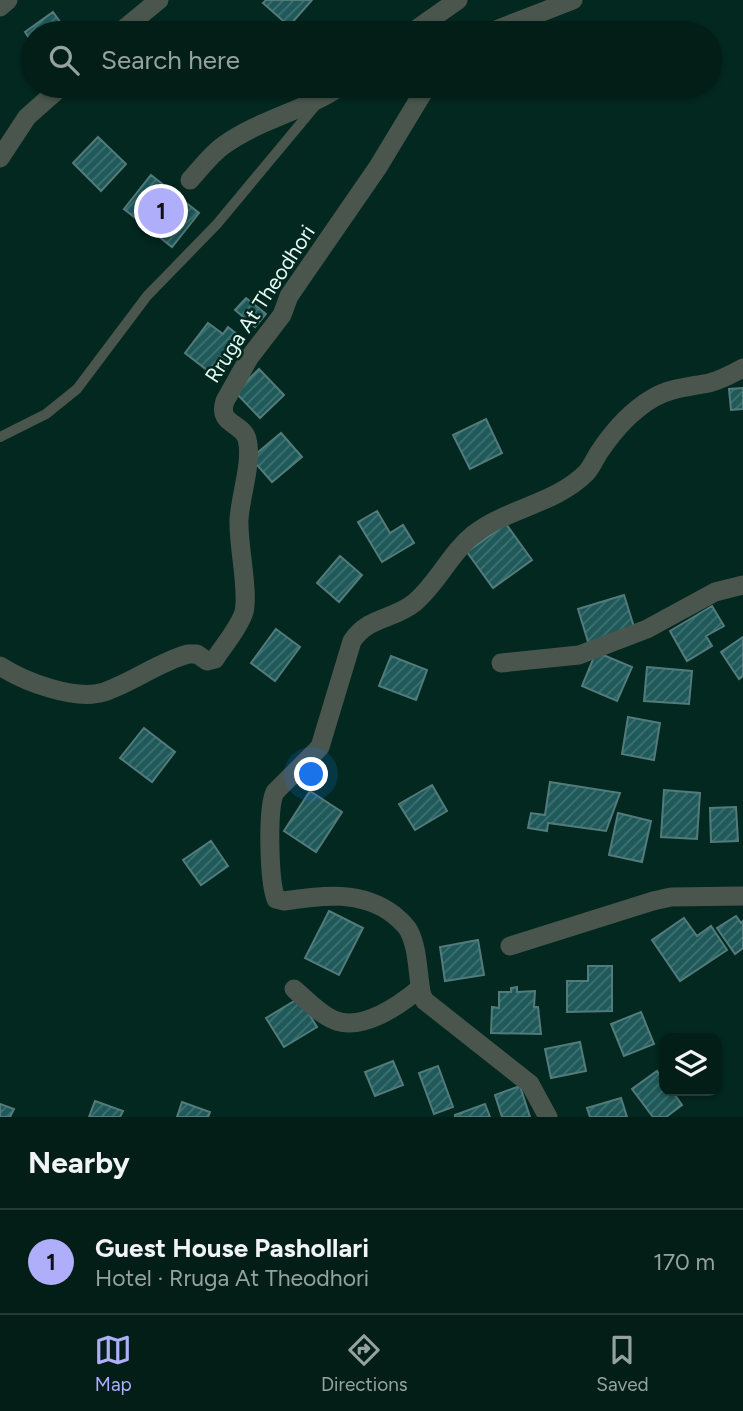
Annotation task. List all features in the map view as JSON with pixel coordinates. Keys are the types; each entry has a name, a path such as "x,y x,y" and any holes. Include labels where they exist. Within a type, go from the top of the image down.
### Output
{"street":[{"path":"0,7 8,0"},
{"path":"134,21 159,0"},
{"path":"428,21 458,0"},
{"path":"519,21 573,0"},
{"path":"0,159 27,117 48,98"},
{"path":"190,180 224,145 260,125 323,98"},
{"name":"Rruga At Theodhori","path":"0,666 50,688 85,694 115,688 188,654 197,654 207,662 215,659 242,618 245,604 239,521 246,473 247,439 245,434 224,416 222,408 249,358 282,315 289,296 377,167 419,98"},
{"path":"548,1117 530,1084 433,1008 422,996 416,955 408,928 389,911 375,903 346,896 284,901 274,896 271,800 275,792 320,747 352,641 367,624 409,607 421,597 461,545 486,526 568,489 588,471 614,431 635,410 674,388 711,383 743,368"},
{"path":"501,663 579,655 647,629 715,592 743,586"},
{"path":"510,946 671,897 743,896"},
{"path":"294,989 327,1017 334,1021 350,1023 390,1010 420,988"}],"lane":[{"path":"0,438 46,414 77,389 146,296 217,224 320,100"}],"building":[{"path":"266,0 312,0 293,21 283,21 263,3"},
{"path":"53,12 59,21 40,21"},
{"path":"98,137 126,164 101,191 73,163"},
{"path":"151,175 199,213 172,247 124,209"},
{"path":"246,298 266,314 255,327 235,310"},
{"path":"208,323 223,334 228,327 245,341 216,377 185,353"},
{"path":"259,369 284,395 260,418 235,392"},
{"path":"743,388 743,409 731,410 729,389"},
{"path":"486,419 502,453 470,469 453,435"},
{"path":"281,433 302,457 272,482 251,458"},
{"path":"377,511 390,533 403,525 414,543 382,562 358,522"},
{"path":"506,524 532,560 493,588 467,552"},
{"path":"340,556 362,575 339,602 317,583"},
{"path":"624,595 635,630 589,645 578,609"},
{"path":"712,606 724,626 706,636 712,646 687,661 670,631"},
{"path":"276,629 300,647 275,681 251,663"},
{"path":"743,637 743,676 739,679 721,652"},
{"path":"596,652 632,667 617,701 582,686"},
{"path":"391,656 427,670 416,700 379,686"},
{"path":"647,667 692,671 689,704 644,701"},
{"path":"628,717 660,723 654,760 622,754"},
{"path":"144,728 175,752 152,782 120,758"},
{"path":"550,782 620,793 606,831 548,823 547,831 528,828 531,813 545,815"},
{"path":"432,785 447,811 415,830 399,804"},
{"path":"664,790 700,793 697,839 661,837"},
{"path":"310,791 342,812 316,852 284,831"},
{"path":"736,807 738,841 711,842 710,808"},
{"path":"618,813 651,821 642,862 609,855"},
{"path":"211,841 228,866 201,885 183,860"},
{"path":"329,911 363,928 339,975 305,958"},
{"path":"736,916 741,923 743,921 743,948 735,954 717,928"},
{"path":"684,918 697,936 711,926 727,950 680,981 652,940"},
{"path":"478,940 484,975 445,981 440,947"},
{"path":"588,966 612,966 612,1011 567,1012 567,981 588,981"},
{"path":"517,987 517,992 535,991 534,1007 538,1007 541,1034 491,1033 492,1007 499,1008 499,992 511,992 511,988"},
{"path":"299,998 317,1027 284,1047 266,1018"},
{"path":"641,1012 654,1044 624,1056 611,1024"},
{"path":"580,1042 586,1071 551,1078 545,1049"},
{"path":"393,1061 403,1085 375,1096 365,1072"},
{"path":"438,1066 453,1107 434,1114 419,1073"},
{"path":"657,1071 659,1096 676,1096 682,1105 666,1117 653,1117 632,1089"},
{"path":"520,1086 530,1117 502,1117 495,1095"},
{"path":"621,1098 627,1117 590,1117 587,1108"},
{"path":"95,1101 123,1111 120,1117 89,1117"},
{"path":"182,1102 210,1112 208,1117 177,1117"},
{"path":"0,1104 14,1109 10,1117 0,1117"},
{"path":"485,1104 490,1117 455,1117 455,1115"}],"place":[{"name":"Guest House Pashollari","path":"161,211"}]}
